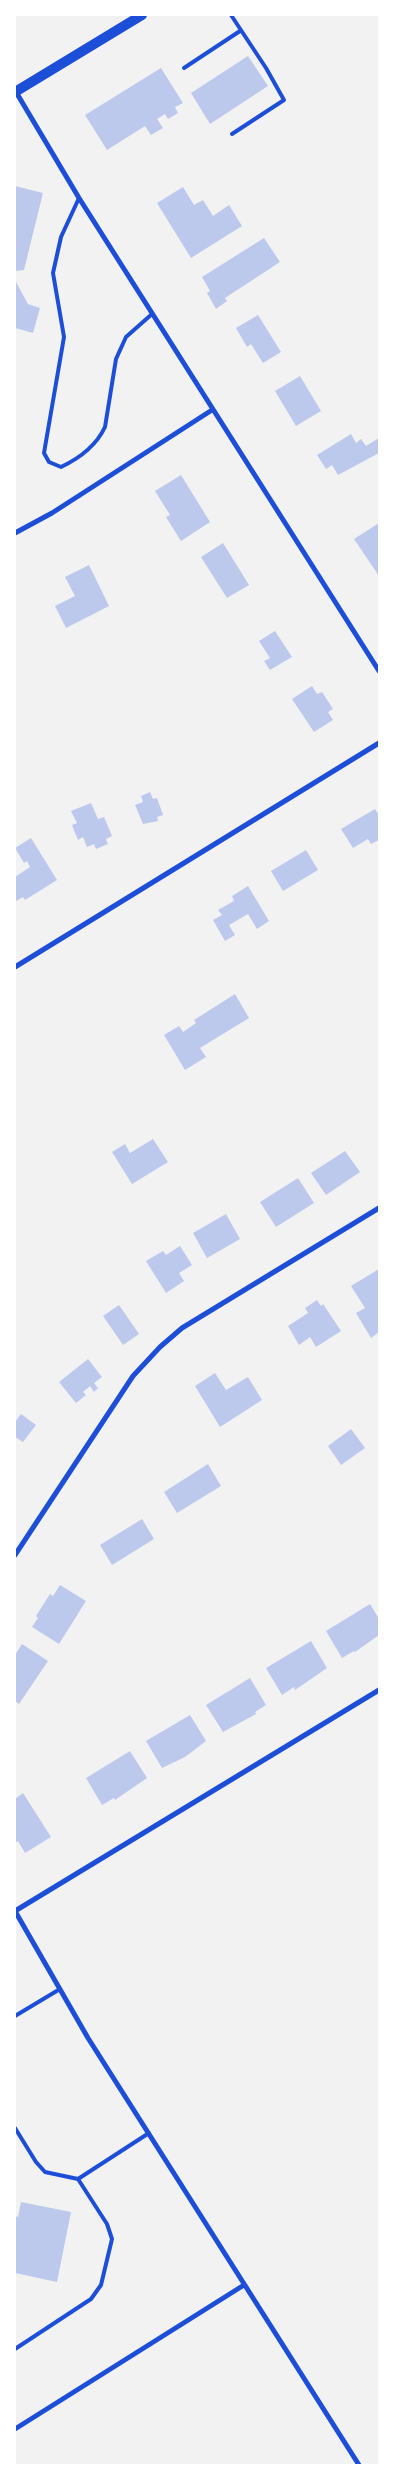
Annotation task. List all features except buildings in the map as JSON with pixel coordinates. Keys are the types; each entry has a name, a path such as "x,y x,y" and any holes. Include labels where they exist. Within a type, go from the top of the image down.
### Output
{"main road":[{"path":"15,92 142,15"}],"street":[{"path":"15,92 212,410 379,671"},
{"path":"15,532 52,513 212,410"},
{"path":"15,967 379,743"},
{"path":"15,1555 133,1376 160,1346 182,1328 379,1208"},
{"path":"358,2465 149,2134 60,1989 15,1911 379,1690"},
{"path":"15,2428 244,2285"}],"lane":[{"path":"231,15 266,68 284,100 232,134"},
{"path":"184,68 240,31"},
{"path":"79,198 60,237 53,273 64,337 44,453 49,462 61,467 78,458 100,437 105,426 116,359 126,337 152,314"},
{"path":"15,2016 60,1989"},
{"path":"15,2128 36,2162 45,2172 78,2179 149,2134"},
{"path":"15,2349 91,2299 101,2285 112,2239 107,2224 78,2179"}]}
